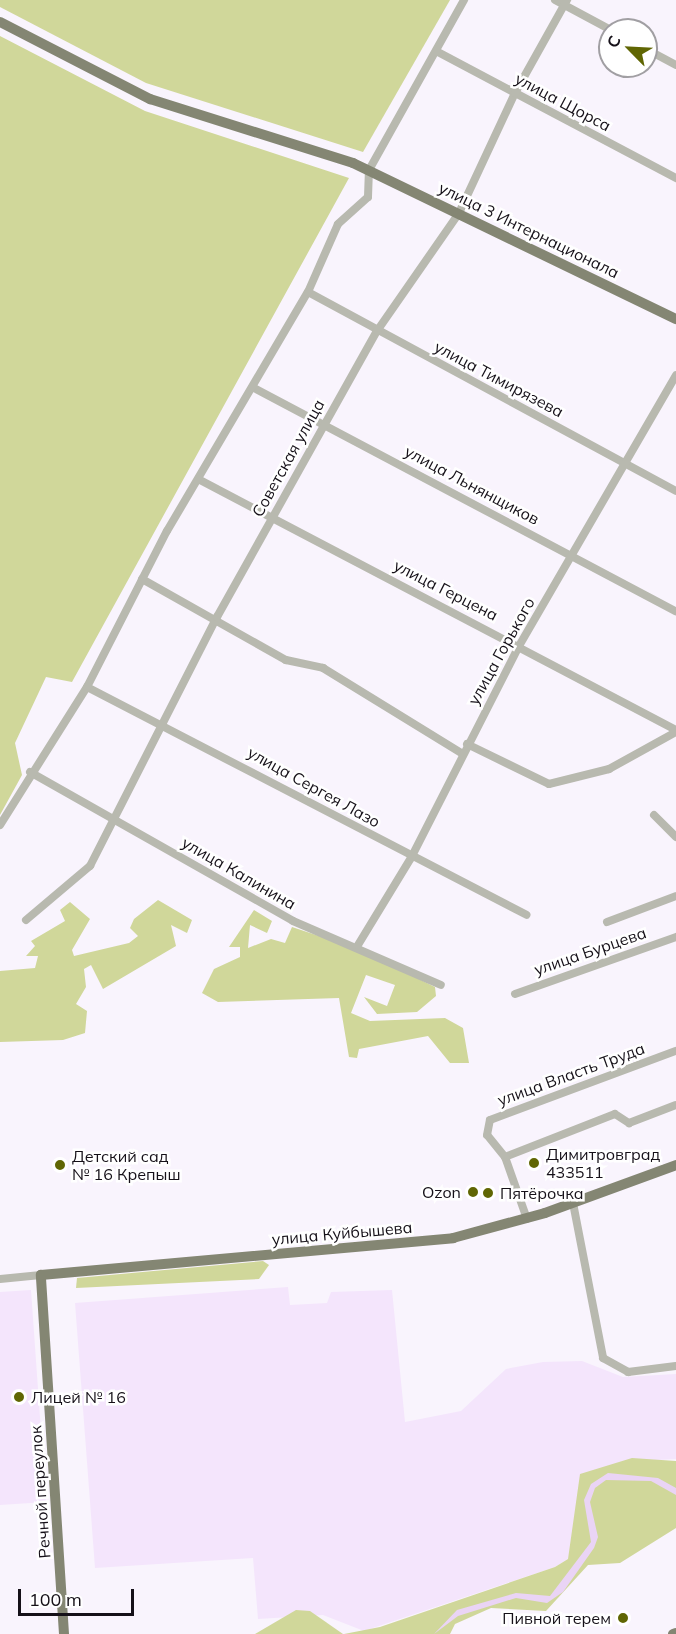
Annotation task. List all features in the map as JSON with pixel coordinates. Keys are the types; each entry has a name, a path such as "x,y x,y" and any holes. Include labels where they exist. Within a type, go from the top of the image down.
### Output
{"main road":[{"name":"улица 3 Интернационала","path":"0,22 150,99 369,170 676,319"},
{"name":"улица Куйбышева","path":"41,1275 407,1243 527,1219 676,1165"},
{"name":"Речной переулок","path":"41,1275 64,1634"}],"street":[{"path":"0,825 30,772 87,687 141,579 308,292 338,224 368,197 369,170 464,0"},
{"path":"555,0 566,2 598,22"},
{"name":"Советская улица","path":"26,920 90,866 157,727 217,617 377,331 459,213 515,93 566,2"},
{"name":"улица Щорса","path":"436,51 676,178"},
{"path":"658,55 676,65"},
{"name":"улица Тимирязева","path":"308,292 676,491"},
{"name":"улица Горького","path":"358,945 411,858 467,744 519,646 676,375"},
{"name":"улица Льнянщиков","path":"254,388 676,611"},
{"name":"улица Герцена","path":"200,480 519,646 676,731"},
{"path":"141,579 217,617 286,660 323,668 464,754"},
{"name":"улица Сергея Лазо","path":"87,687 157,727 224,756 411,858 526,915"},
{"path":"467,744 549,784 621,764 676,731"},
{"name":"улица Калинина","path":"30,772 111,820 293,921 358,945 441,985"},
{"path":"654,815 676,837"},
{"name":"улица Бурцева","path":"607,922 676,896"},
{"name":"улица Бурцева","path":"515,994 676,937"},
{"name":"улица Власть Труда","path":"505,1157 487,1135 490,1120 676,1051"},
{"path":"527,1219 505,1157 615,1114 629,1122 676,1105"},
{"path":"573,1203 603,1358 628,1372 676,1366"},
{"name":"улица Куйбышева","path":"0,1279 41,1275"}],"shaded area":[{"path":"288,1287 290,1305 327,1303 331,1292 392,1290 405,1422 461,1411 506,1369 543,1362 582,1361 623,1377 676,1374 676,1459 619,1462 568,1559 555,1567 364,1631 323,1615 258,1619 253,1558 95,1568 75,1303"},
{"name":"Лицей № 16","path":"31,1290 46,1502 0,1505 0,1292"},
{"path":"608,1473 658,1478 676,1488 676,1495 651,1481 606,1480 595,1488 590,1502 598,1537 594,1548 563,1592 547,1603 516,1598 458,1616 434,1634 457,1610 516,1593 550,1596 591,1542 584,1500 591,1484"}],"green space":[{"path":"0,0 450,0 363,152 146,83 0,7"},
{"path":"0,36 145,111 349,178 72,682 46,677 15,743 22,775 0,815"},
{"path":"158,900 192,920 187,933 171,925 176,946 103,989 91,965 84,969 86,987 76,1004 87,1011 85,1033 63,1040 0,1042 0,971 35,968 38,956 26,956 35,946 31,941 65,921 60,910 70,902 90,919 72,950 74,956 129,943 138,936 130,928 134,919"},
{"path":"254,910 272,921 267,933 250,925 248,948 271,939 285,943 292,927 358,949 435,987 436,996 417,1012 377,1014 364,997 387,1006 395,985 366,975 351,1013 370,1021 445,1018 463,1028 469,1063 450,1063 428,1036 359,1049 357,1058 349,1057 339,998 218,1002 202,993 214,969 240,957 240,947 229,947"},
{"path":"263,1261 269,1265 259,1279 76,1288 77,1278"},
{"path":"632,1458 676,1461 676,1528 620,1563 588,1565 546,1611 491,1608 455,1624 450,1634 344,1634 380,1627 555,1567 568,1559 580,1474"},
{"path":"296,1610 310,1611 343,1634 255,1634"}],"place":[{"name":"Димитровград 433511","path":"534,1163"},
{"name":"Детский сад № 16 Крепыш","path":"60,1165"},
{"name":"Ozon","path":"473,1192"},
{"name":"Пятёрочка","path":"488,1193"},
{"name":"Лицей № 16","path":"19,1397"},
{"name":"Пивной терем","path":"623,1618"}]}
